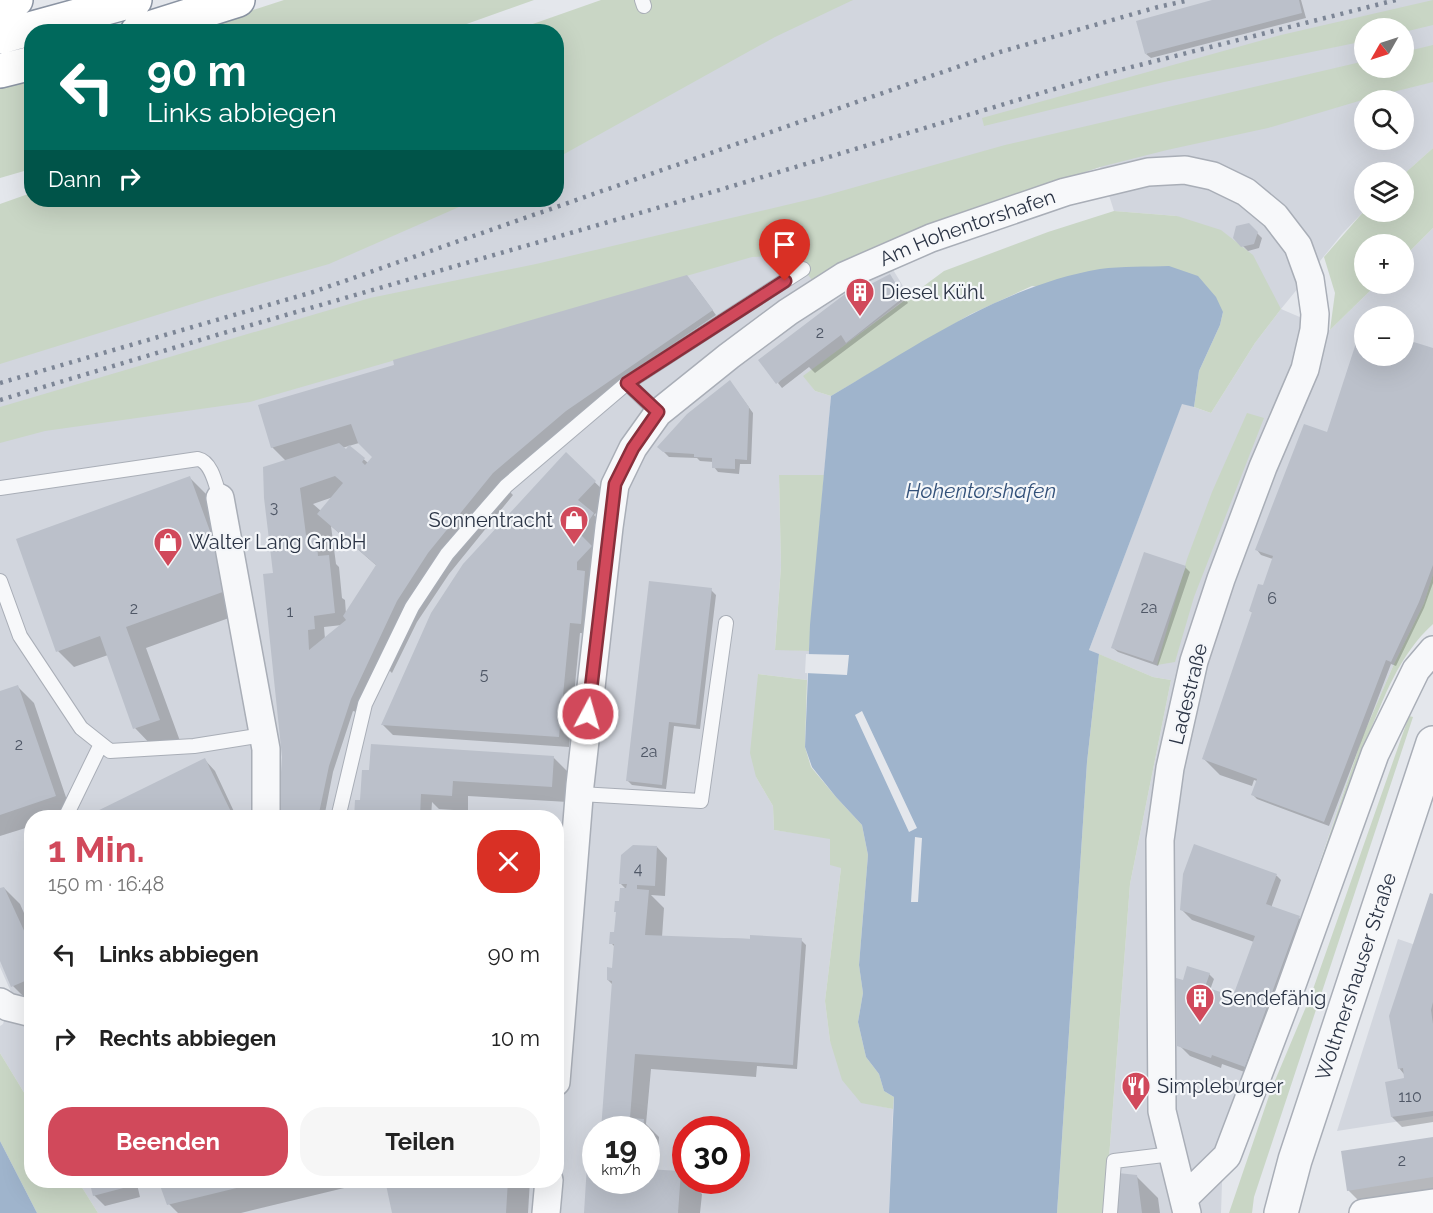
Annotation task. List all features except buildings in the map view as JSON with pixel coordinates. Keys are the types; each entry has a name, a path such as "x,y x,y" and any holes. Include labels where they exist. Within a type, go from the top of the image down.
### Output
{"highway":[{"path":"0,4 16,0"},
{"path":"50,24 135,0"},
{"path":"162,24 238,0"},
{"path":"0,38 24,31"},
{"path":"0,71 24,65"}],"street":[{"name":"Am Hohentorshafen","path":"564,932 615,484 633,448 658,412 780,318 844,276 931,238 1065,192 1148,172 1185,170 1212,177 1246,192 1275,216"},
{"name":"Ladestraße","path":"1186,1206 1162,1111 1160,840 1170,768 1194,661 1221,579 1263,466 1305,369 1314,330 1316,314 1310,279 1298,246 1275,216"},
{"path":"220,498 266,749 266,810"},
{"name":"Ladestraße","path":"1186,1206 1227,1156 1289,993 1375,754 1416,670 1433,650"},
{"name":"Woltmershauser Straße","path":"1281,1213 1295,1160 1433,743"},
{"path":"0,1002 8,1007 24,1011"},
{"path":"546,1213 548,1188"},
{"path":"1363,1213 1433,1203"}],"lane":[{"path":"340,810 365,704 418,598 447,554 506,486 627,383 803,269"},
{"path":"627,383 658,412"},
{"path":"0,488 198,459 208,465 220,498"},
{"path":"0,581 20,636 81,728 110,751 194,746 263,735"},
{"path":"580,794 701,801 726,623"},
{"path":"69,810 101,744"},
{"path":"1110,1213 1114,1161 1172,1154"}],"shaded area":[{"path":"807,0 1433,0 1433,148 1414,165 1414,162 1354,162 1354,221 1281,309 1177,216 1114,211 1100,167 1012,196 878,245 909,296 804,376 815,391 831,396 824,475 779,475 781,566 775,649 809,651 807,680 758,674 756,777 773,806 774,830 830,838 841,868 825,1001 830,1041 861,1102 893,1109 889,1213 98,1213 82,1188 564,1188 564,810 24,810 24,1092 0,1053 0,1026 3,1024 12,994 0,967 0,354 410,207 564,207 564,139"},
{"path":"1433,228 1433,574 1424,603 1394,664 1362,738 1308,897 1242,1081 1224,1124 1221,1213 1102,1213 1109,1158 1130,884 1171,680 1153,677 1089,650 1182,403 1211,413 1255,343 1281,309 1330,330 1354,307 1354,366 1414,366 1414,306 1355,306 1367,294 1414,294 1414,247"},
{"path":"1398,939 1433,951 1433,1116 1337,1131"}],"green space":[{"path":"284,0 534,0 467,24 210,24"},
{"path":"601,0 853,0 775,37 564,154 564,24 533,24"},
{"path":"1433,0 1433,25 1414,30 1414,18 1355,18"},
{"path":"1354,18 1354,43 1164,82 984,126 982,118 1281,35"},
{"path":"1433,45 1433,82 1401,90 1354,90 1354,102 1268,128 1100,167 1012,196 878,245 812,280 793,255 752,257 250,402 45,431 0,443 0,407 370,298 536,264 820,197 1005,145 1354,64 1354,78 1414,78 1414,50"},
{"path":"24,80 24,171 0,178 0,87"},
{"path":"1433,148 1433,228 1414,247 1414,234 1354,234 1354,294 1367,294 1330,330 1335,293 1324,257 1355,222 1414,222 1414,165"},
{"path":"24,195 24,207 459,207 329,264 0,364 0,204"},
{"path":"1114,211 1177,216 1221,230 1253,255 1281,309 1255,343 1211,413 1194,407 1199,371 1220,325 1223,312 1032,286 971,314 831,396 815,391 803,376 944,271 1048,232"},
{"path":"1247,413 1264,418 1194,597 1175,662 1157,665 1187,559 1212,492"},
{"path":"779,475 824,475 809,651 775,650 781,566"},
{"path":"1433,574 1433,624 1411,649 1386,692 1323,861 1320,863 1362,738 1394,664 1424,603"},
{"path":"1099,654 1153,677 1171,680 1130,884 1109,1158 1102,1213 1057,1213 1087,762"},
{"path":"758,674 807,680 805,747 811,767 862,825 868,855 859,965 863,993 858,1022 866,1057 879,1074 884,1091 894,1097 893,1109 861,1103 842,1080 830,1041 825,1001 841,868 830,865 830,839 774,830 773,806 756,777 750,753"},
{"path":"1409,716 1413,717 1254,1197 1252,1213 1229,1213 1271,1090 1311,995"},
{"path":"0,1053 24,1092 24,1188 0,1141"},
{"path":"24,1188 82,1188 98,1213 37,1213"}],"water":[{"name":"Hohentorshafen","path":"1169,266 1198,276 1216,297 1223,312 1220,325 1199,371 1194,407 1182,404 1089,650 1099,654 1087,762 1057,1213 889,1213 894,1097 884,1091 879,1074 866,1057 858,1022 863,993 859,965 868,855 862,825 812,767 805,747 810,625 831,396 960,320 1028,289 1064,277 1100,269"},
{"path":"0,1141 37,1213 0,1213"}],"pier":[{"path":"806,654 849,655 847,675 805,673"},
{"path":"862,711 917,828 909,832 855,715"},
{"path":"915,837 922,838 918,902 911,902"}],"railway":[{"path":"564,204 1000,52 1190,0"},
{"path":"0,400 716,191 1104,74 1396,0"},
{"path":"0,383 313,292 556,207"}],"place":[{"name":"Diesel Kühl","path":"860,318"},
{"name":"Sonnentracht","path":"574,546"},
{"name":"Walter Lang GmbH","path":"168,568"},
{"name":"Sendefähig","path":"1200,1024"},
{"name":"Simpleburger","path":"1136,1112"}],"route":[{"path":"588,714 615,484 633,448 658,412 627,383 785,281"}]}
